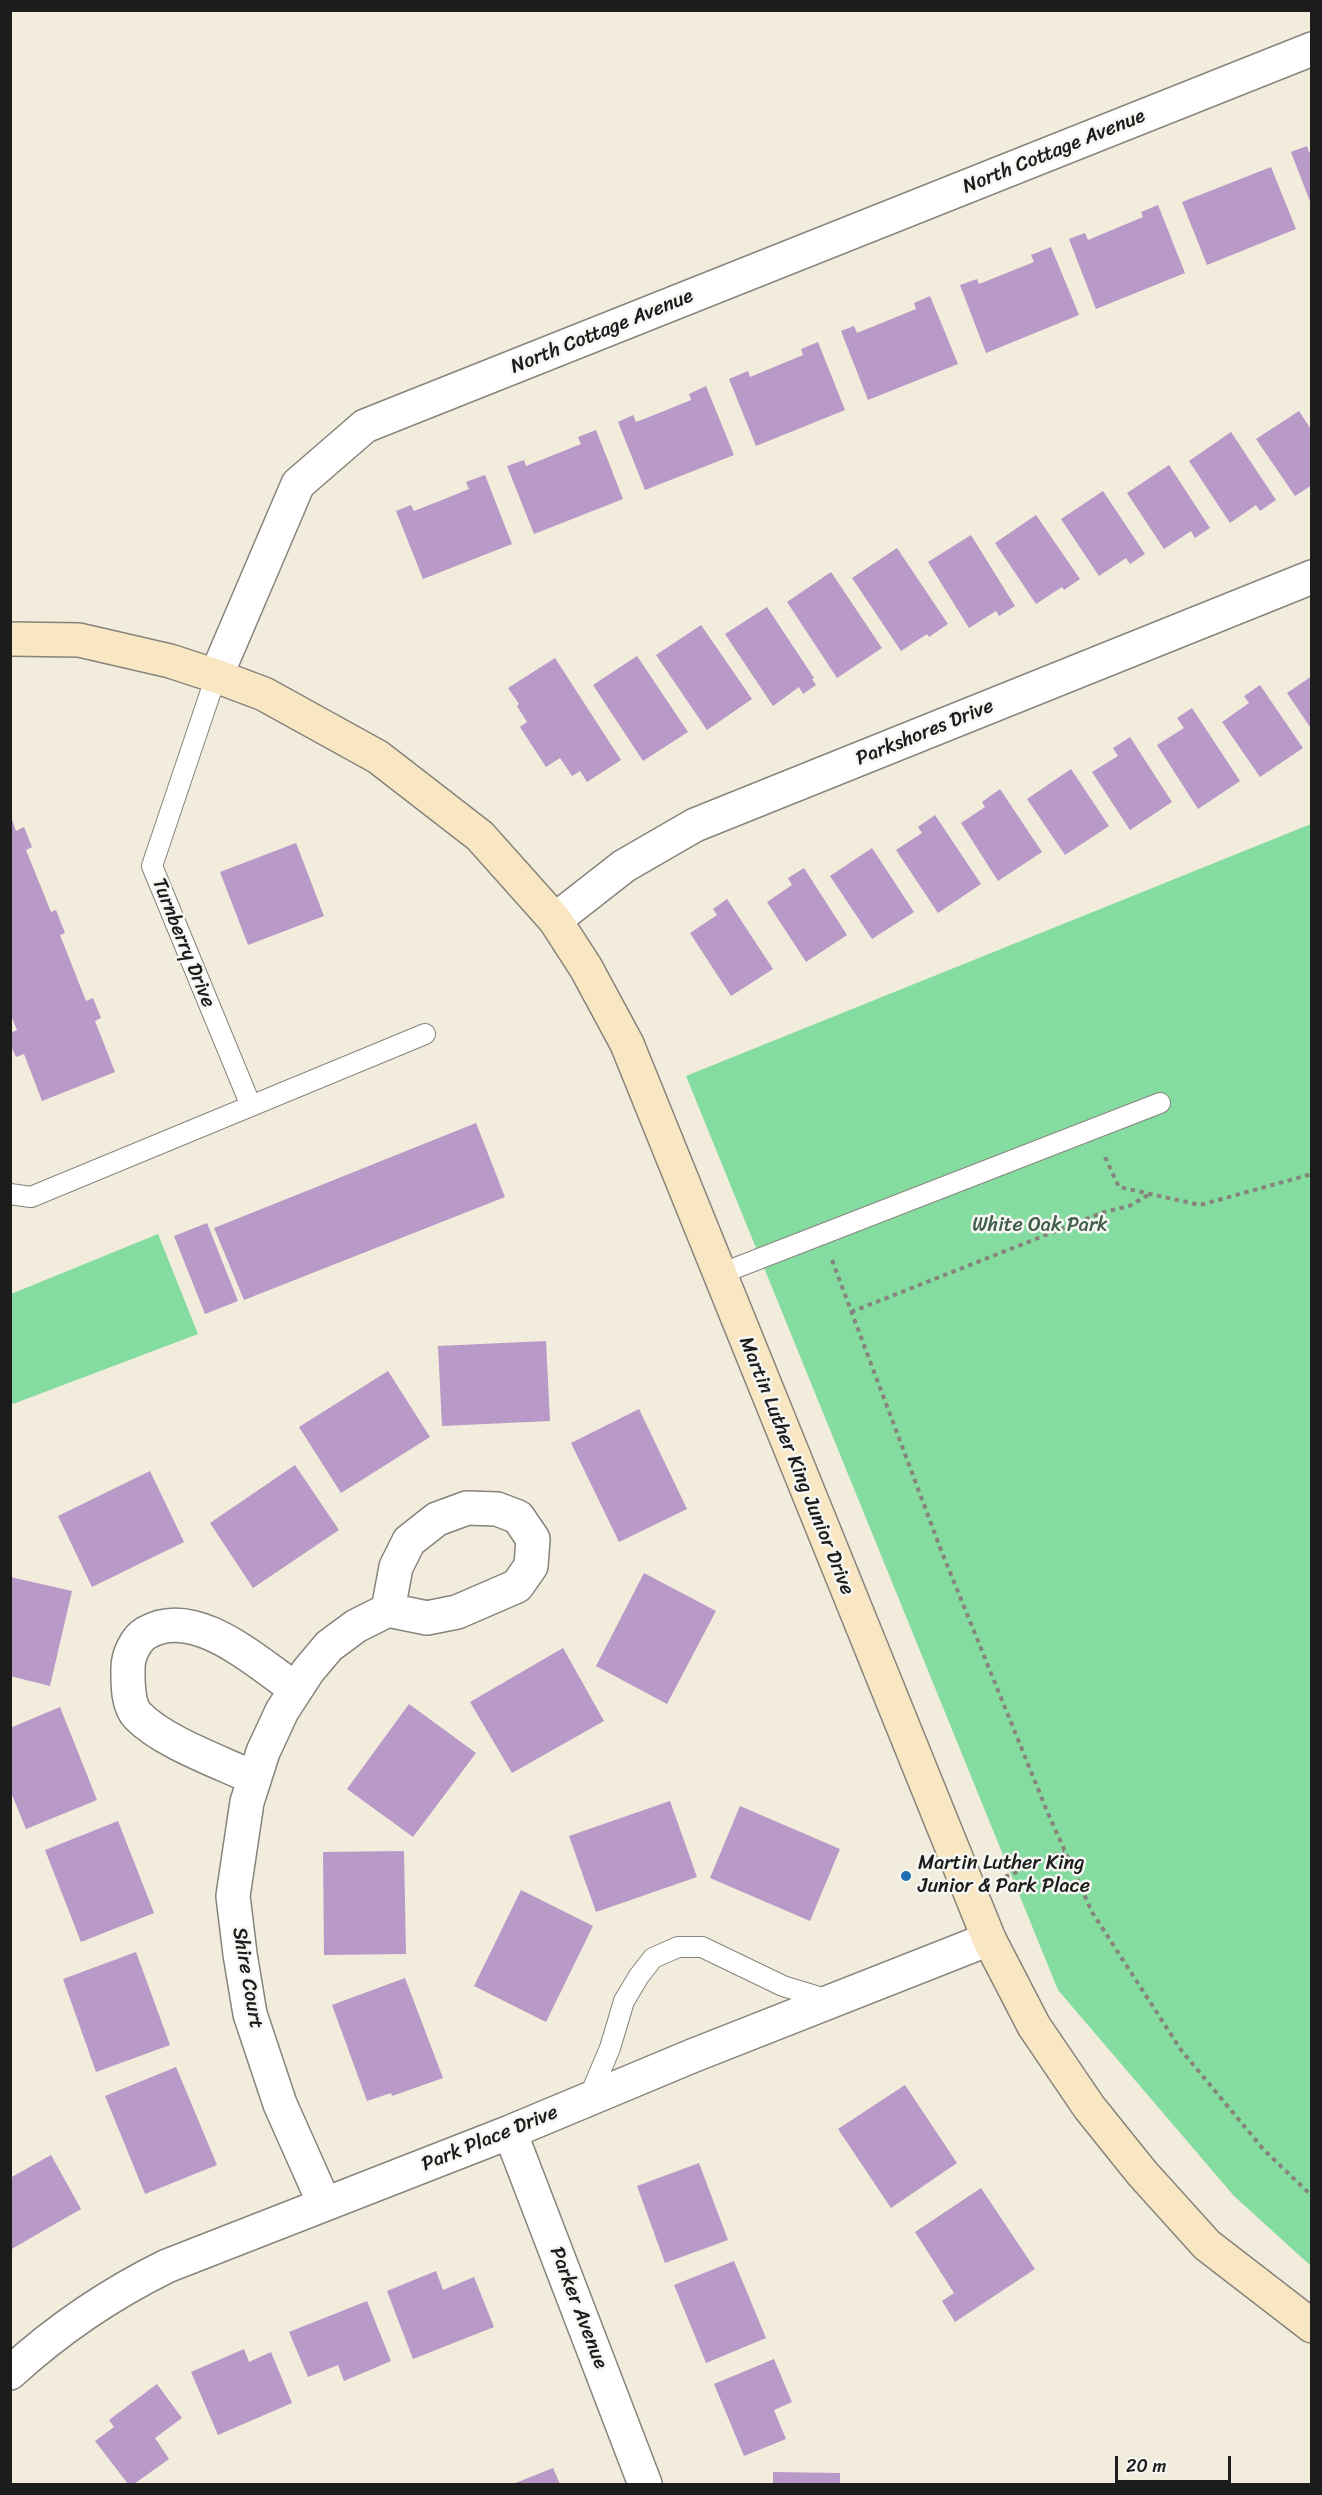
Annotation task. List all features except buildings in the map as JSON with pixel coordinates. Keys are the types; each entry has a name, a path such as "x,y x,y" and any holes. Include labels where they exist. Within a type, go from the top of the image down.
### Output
{"main road":[{"path":"10,639 79,640 171,662 216,676"},
{"name":"Martin Luther King Junior Drive","path":"216,676 264,694 378,757 480,836 555,920 586,968 627,1044 988,1939 1034,2026 1089,2107 1142,2173 1207,2245 1311,2326"}],"street":[{"name":"North Cottage Avenue","path":"216,676 298,484 365,426 1311,49"},
{"name":"Parkshores Drive","path":"555,920 624,866 695,825 1311,577"},
{"name":"Shire Court","path":"324,2203 276,2093 250,2014 233,1896 247,1803 263,1752 282,1711 329,1646 356,1626 388,1610"},
{"path":"254,1778 155,1731 135,1714 129,1694 128,1664 138,1638 155,1627 181,1624 210,1631 296,1689"},
{"name":"Park Place Drive","path":"10,2373 40,2346 125,2286 167,2266 510,2132 988,1939"},
{"name":"Parker Avenue","path":"510,2132 645,2484"}],"lane":[{"name":"Turnberry Drive","path":"216,676 152,866 251,1106"},
{"path":"10,1194 31,1197 425,1034"},
{"path":"720,1274 1160,1103"},
{"path":"588,2100 610,2048 624,2001 653,1958 678,1947 702,1947 783,1986 832,2001"}],"path":[{"path":"1093,1129 1119,1187 1200,1205 1311,1174"},
{"path":"851,1312 1104,1212 1129,1206 1150,1194"},
{"path":"822,1235 941,1550 1064,1851 1092,1912 1181,2050 1263,2150 1311,2196"},
{"path":"1005,1877 1064,1851"}],"green space":[{"name":"White Oak Park","path":"1311,824 1311,2266 1234,2196 1058,1990 686,1076"},
{"path":"158,1234 198,1334 13,1404 10,1398 11,1294"}],"place":[{"name":"Martin Luther King Junior & Park Place","path":"906,1876"}]}
